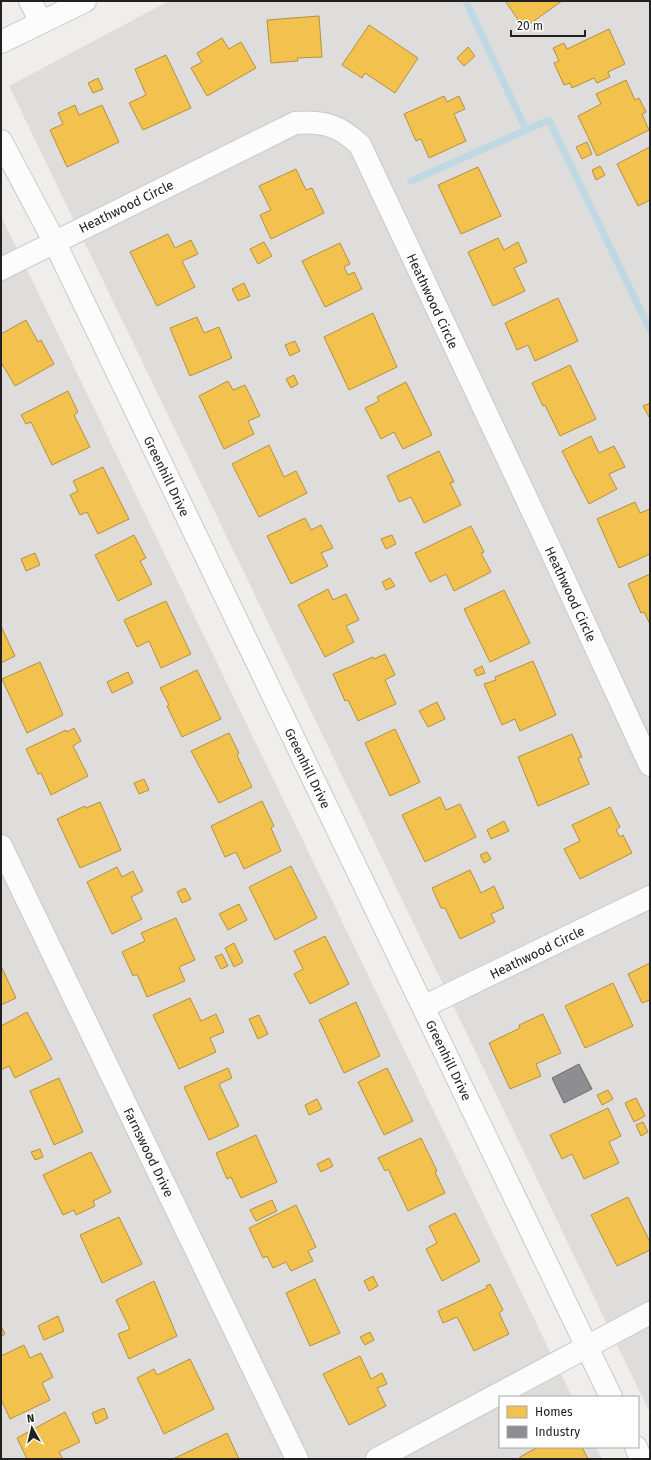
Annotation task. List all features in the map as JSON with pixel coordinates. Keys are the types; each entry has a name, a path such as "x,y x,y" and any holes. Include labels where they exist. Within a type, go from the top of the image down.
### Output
{"street":[{"path":"30,1 41,22"},
{"path":"1,42 85,1"},
{"name":"Heathwood Circle","path":"1,269 54,241 295,124 314,122 320,123 333,126 350,136 360,145 551,549 650,765"},
{"name":"Greenhill Drive","path":"1,141 54,241 611,1396"},
{"name":"Farnswood Drive","path":"1,846 297,1459"},
{"name":"Heathwood Circle","path":"423,1007 650,897"},
{"path":"377,1459 650,1313"},
{"path":"636,1448 641,1459"}],"shaded area":[{"path":"169,1 650,1 650,1413 9,86"},
{"path":"1,216 572,1396 499,1396 499,1448 596,1448 602,1459 1,1459"}],"building: Homes":[{"path":"505,1 562,1 524,28"},
{"path":"319,16 322,57 297,58 298,61 271,63 267,20"},
{"path":"369,25 418,58 395,93 365,73 362,78 342,65"},
{"path":"609,29 625,64 608,72 610,77 597,83 594,78 572,88 570,83 564,85 554,63 559,61 553,48 564,43 567,49"},
{"path":"222,38 229,49 241,42 256,68 207,96 191,68 202,62 197,53"},
{"path":"468,47 475,56 464,66 457,58"},
{"path":"166,55 191,108 143,130 129,103 146,95 135,69"},
{"path":"98,78 103,89 93,93 88,83"},
{"path":"626,80 635,100 639,98 646,112 642,114 649,130 597,156 578,116 601,104 596,94"},
{"path":"444,96 447,102 459,96 465,109 454,114 466,141 429,158 421,139 416,141 404,114"},
{"path":"75,105 79,115 102,105 119,142 67,167 50,130 63,124 58,113"},
{"path":"587,142 592,154 582,159 576,147"},
{"path":"650,147 650,200 638,206 617,164"},
{"path":"600,166 605,175 596,180 592,170"},
{"path":"478,167 501,216 461,234 438,185"},
{"path":"296,169 306,190 312,188 324,213 271,239 260,215 271,210 259,186"},
{"path":"168,234 175,248 191,240 198,254 182,261 195,287 157,306 130,252"},
{"path":"498,238 504,250 518,242 527,262 514,268 525,291 493,306 468,252"},
{"path":"264,242 272,256 258,264 250,249"},
{"path":"340,243 350,264 344,267 348,275 354,272 362,289 325,307 302,261"},
{"path":"244,283 250,296 238,301 232,289"},
{"path":"558,298 578,341 535,361 528,345 517,350 505,323"},
{"path":"373,313 397,367 349,390 324,337"},
{"path":"197,317 204,333 219,327 232,358 190,376 170,328"},
{"path":"26,320 38,342 41,340 54,364 15,386 1,362 1,334"},
{"path":"295,341 300,351 290,356 285,345"},
{"path":"570,365 596,419 560,436 545,405 543,406 532,383"},
{"path":"294,375 298,384 291,388 286,379"},
{"path":"228,381 233,390 245,385 260,416 248,421 254,434 224,449 199,396"},
{"path":"406,382 432,435 403,449 394,432 381,439 365,408 379,401 377,397"},
{"path":"68,391 78,412 74,415 90,447 52,465 31,422 26,424 21,415"},
{"path":"650,403 650,417 649,417 643,406"},
{"path":"591,436 599,453 614,446 625,467 609,474 617,489 589,504 562,451"},
{"path":"269,445 284,477 296,471 307,493 259,517 232,464"},
{"path":"439,451 454,482 450,483 461,505 424,523 411,497 399,502 387,476"},
{"path":"103,467 129,519 98,534 87,512 80,515 70,495 78,491 73,481"},
{"path":"635,502 640,513 650,509 650,554 619,568 597,519"},
{"path":"305,518 311,530 321,525 333,548 321,553 328,566 291,584 267,536"},
{"path":"471,526 484,552 481,553 491,572 454,591 446,574 430,582 415,553"},
{"path":"134,535 146,558 140,561 152,584 118,601 95,555"},
{"path":"392,535 396,544 386,549 381,539"},
{"path":"35,553 40,565 26,571 21,559"},
{"path":"650,574 650,624 644,612 641,613 628,584"},
{"path":"390,578 395,586 386,590 382,582"},
{"path":"328,589 333,600 346,594 359,620 346,626 354,642 325,657 298,605"},
{"path":"504,590 530,643 490,662 464,609"},
{"path":"166,601 191,654 161,668 149,641 137,647 124,620"},
{"path":"1,626 15,656 1,663"},
{"path":"385,654 395,675 385,680 396,704 358,721 348,700 345,701 333,674 373,657 374,659"},
{"path":"533,661 556,715 520,731 515,719 502,725 484,684 496,680 495,677"},
{"path":"40,662 63,715 27,733 2,679"},
{"path":"482,666 485,673 477,676 474,670"},
{"path":"197,670 221,719 182,737 167,706 169,705 160,688"},
{"path":"128,672 133,683 112,693 107,682"},
{"path":"437,702 445,719 428,727 419,711"},
{"path":"74,728 81,741 73,746 88,776 51,795 41,773 38,774 26,749 66,730 67,732"},
{"path":"395,729 420,782 390,796 365,743"},
{"path":"229,733 239,753 237,755 252,787 219,803 191,751"},
{"path":"572,734 582,757 578,758 589,784 538,806 518,757"},
{"path":"144,779 149,790 139,794 134,783"},
{"path":"440,797 446,810 460,804 476,837 425,862 402,815"},
{"path":"262,801 274,826 271,828 281,851 244,869 236,852 225,857 211,826"},
{"path":"100,802 121,850 80,868 57,819 85,806 86,808"},
{"path":"610,807 620,827 616,830 620,837 623,835 632,853 580,879 564,849 580,841 572,825"},
{"path":"504,821 509,831 491,839 487,830"},
{"path":"487,852 491,859 484,863 480,855"},
{"path":"291,866 317,918 275,940 249,887"},
{"path":"117,867 122,877 133,871 143,891 131,897 142,919 112,934 87,882"},
{"path":"470,870 481,893 494,886 504,908 491,914 495,922 460,939 445,908 441,908 432,888"},
{"path":"185,888 191,899 182,903 177,892"},
{"path":"239,904 247,920 228,930 219,914"},
{"path":"176,918 195,960 179,967 185,981 147,997 137,974 133,976 122,952 145,941 141,933"},
{"path":"325,936 349,984 310,1004 294,974 303,969 294,951"},
{"path":"234,943 243,962 234,967 225,948"},
{"path":"222,954 228,966 221,969 215,957"},
{"path":"650,963 650,1000 642,1003 628,974"},
{"path":"1,966 16,998 1,1005"},
{"path":"613,983 633,1026 585,1048 565,1006"},
{"path":"190,998 201,1021 216,1014 224,1032 210,1038 216,1052 179,1069 153,1015"},
{"path":"356,1002 380,1056 344,1073 319,1020"},
{"path":"27,1012 52,1059 15,1078 9,1066 1,1070 1,1026"},
{"path":"543,1014 561,1053 536,1064 541,1076 510,1089 489,1043 520,1028 519,1025"},
{"path":"259,1015 268,1034 258,1039 249,1019"},
{"path":"228,1068 232,1078 219,1084 239,1126 209,1140 184,1087"},
{"path":"387,1068 413,1121 384,1135 358,1082"},
{"path":"59,1078 83,1132 54,1145 30,1091"},
{"path":"608,1090 613,1099 602,1105 597,1095"},
{"path":"636,1098 645,1116 634,1122 625,1103"},
{"path":"317,1099 322,1109 309,1115 305,1105"},
{"path":"608,1108 621,1136 609,1142 619,1163 584,1179 572,1154 562,1159 550,1135"},
{"path":"643,1122 648,1132 641,1136 636,1125"},
{"path":"256,1135 277,1182 241,1198 231,1177 227,1179 216,1153"},
{"path":"421,1138 437,1171 435,1172 445,1193 408,1211 388,1169 385,1171 378,1158"},
{"path":"40,1149 43,1157 35,1160 31,1152"},
{"path":"91,1152 111,1192 93,1201 95,1206 76,1215 74,1210 63,1215 43,1175"},
{"path":"329,1158 333,1166 321,1172 317,1164"},
{"path":"628,1197 650,1242 650,1250 617,1266 591,1215"},
{"path":"272,1200 277,1211 256,1221 250,1210"},
{"path":"296,1205 316,1247 308,1251 313,1261 291,1271 286,1262 273,1268 267,1256 263,1258 249,1228"},
{"path":"455,1213 480,1261 442,1281 426,1249 437,1243 429,1226"},
{"path":"119,1217 142,1264 102,1283 80,1235"},
{"path":"373,1276 378,1286 369,1291 364,1281"},
{"path":"315,1279 340,1333 310,1346 286,1293"},
{"path":"154,1281 177,1336 129,1359 118,1334 130,1329 116,1300"},
{"path":"490,1284 503,1310 499,1313 509,1334 474,1351 457,1317 443,1323 438,1311 487,1288 486,1286"},
{"path":"58,1316 64,1331 44,1340 38,1326"},
{"path":"1,1326 5,1334 1,1337"},
{"path":"370,1332 374,1340 365,1345 360,1337"},
{"path":"24,1345 30,1358 41,1353 53,1377 42,1383 50,1400 10,1419 1,1399 1,1356"},
{"path":"360,1356 371,1379 382,1373 387,1384 377,1388 386,1406 349,1425 323,1374"},
{"path":"190,1359 214,1409 164,1434 137,1378 154,1369 157,1375"},
{"path":"104,1408 108,1418 96,1424 92,1413"},
{"path":"65,1412 80,1442 59,1452 63,1459 27,1459 17,1438"},
{"path":"227,1433 239,1459 173,1459"},
{"path":"536,1448 582,1448 588,1459 520,1459 520,1457"}],"building: Industry":[{"path":"579,1064 592,1089 564,1103 552,1078"}],"waterway":[{"path":"466,1 526,130 549,120 650,330"},
{"path":"411,181 526,130"}]}
